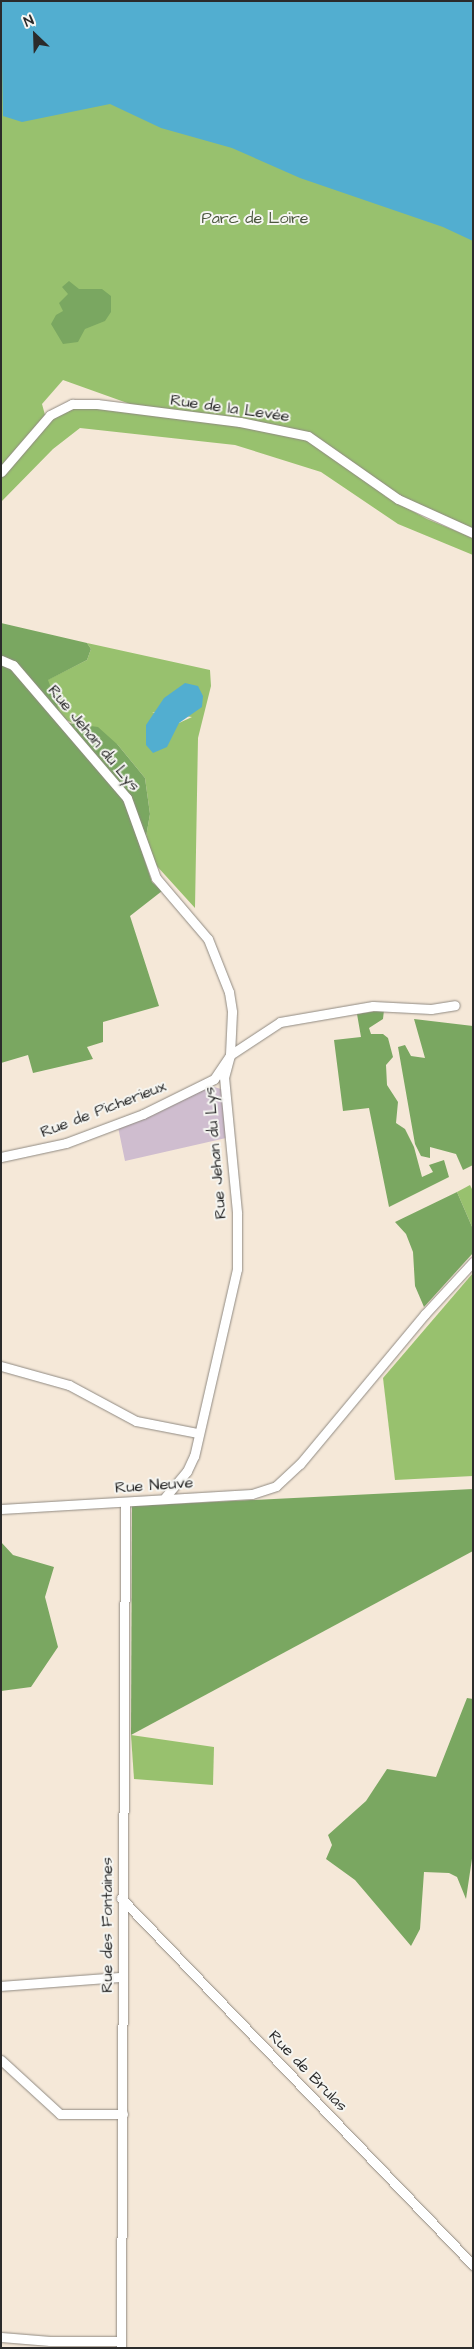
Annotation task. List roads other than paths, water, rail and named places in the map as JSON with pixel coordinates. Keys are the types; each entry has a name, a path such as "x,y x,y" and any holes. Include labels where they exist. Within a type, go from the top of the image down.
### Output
{"street":[{"name":"Rue de la Levée","path":"1,472 50,415 72,404 97,404 248,423 308,436 398,500 473,533"},
{"name":"Rue Jehan du Lys","path":"1,660 13,665 127,798 156,878 208,939 229,992 232,1012 230,1055 224,1077 237,1213 237,1269 197,1433 194,1456 187,1471 165,1497"},
{"path":"230,1055 280,1022 373,1006 431,1009 455,1005"},
{"name":"Rue de Picherieux","path":"1,1157 66,1143 143,1114 214,1079 230,1055"},
{"name":"Rue Neuve","path":"1,1509 125,1503 165,1497 264,1492 286,1479 300,1464 425,1314 473,1262"},
{"path":"1,1366 69,1385 136,1421 197,1433"},
{"name":"Rue des Fontaines","path":"121,2344 123,2114 121,1898 125,1503"},
{"name":"Rue de Brulas","path":"121,1898 473,2265"},
{"path":"1,1986 122,1977"},
{"path":"1,2060 60,2114 123,2114"},
{"path":"1,2337 121,2344"}],"water":[{"path":"1,1 473,1 473,241 443,227 300,178 232,148 161,128 110,104 22,122 3,116"},
{"path":"185,683 198,686 203,696 202,707 179,723 167,747 153,753 146,745 146,725 164,698"}],"park label":[{"name":"Parc de Loire","path":"255,218"}]}
